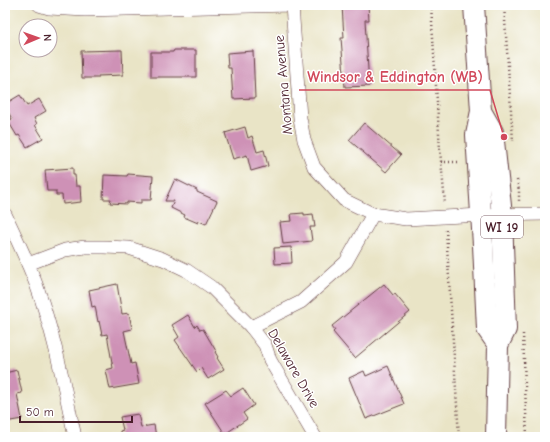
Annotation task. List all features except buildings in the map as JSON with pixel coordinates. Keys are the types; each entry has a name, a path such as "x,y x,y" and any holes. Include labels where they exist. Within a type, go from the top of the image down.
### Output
{"main road":[{"name":"WI 19","path":"474,5 482,112 476,135 487,329 498,345"},
{"name":"WI 19","path":"482,112 493,132 502,215 506,329 498,345 496,437"}],"street":[{"path":"39,5 49,8 85,10 292,5"},
{"name":"Montana Avenue","path":"292,5 300,118 304,140 314,167 344,200 373,214 406,219 481,215 545,214"},
{"path":"5,214 36,284 53,338 62,372 75,437"},
{"path":"250,327 301,302 346,262 373,214"},
{"name":"Delaware Drive","path":"28,264 65,250 84,247 128,248 163,259 186,270 211,287 250,327 265,345 270,360 315,437"}],"place":[{"name":"Windsor & Eddington (WB)","path":"504,137"}]}
